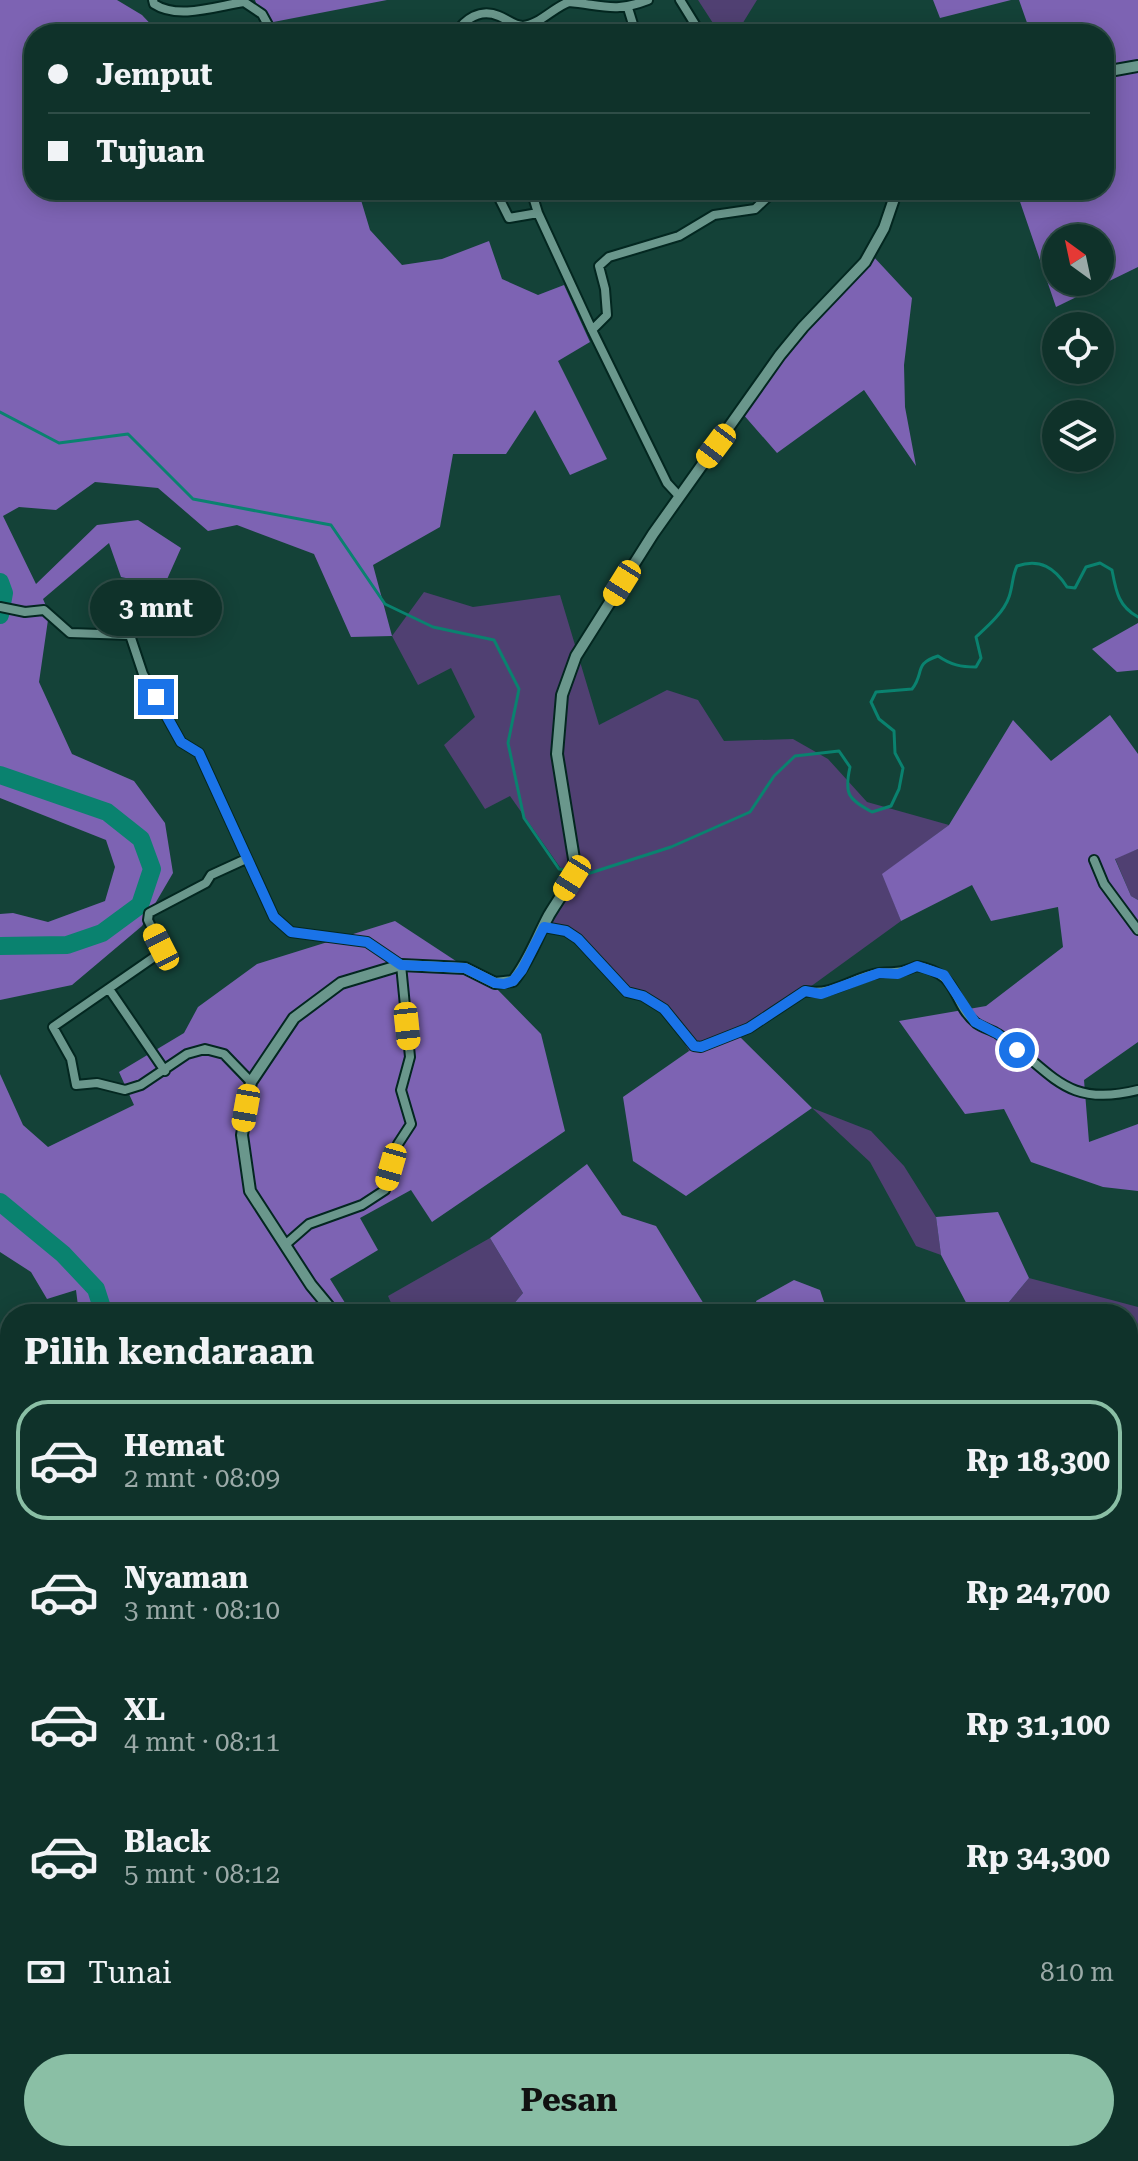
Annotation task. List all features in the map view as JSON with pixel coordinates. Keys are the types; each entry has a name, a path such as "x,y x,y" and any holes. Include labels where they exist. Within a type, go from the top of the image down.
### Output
{"street":[{"path":"153,0 162,9 176,12 244,2 262,14 268,24"},
{"path":"464,24 481,14 498,16 513,24 530,24 569,2 601,8 628,8 648,0"},
{"path":"680,0 695,24"},
{"path":"628,8 633,24"},
{"path":"1114,70 1138,66"},
{"path":"500,200 509,218 538,213"},
{"path":"534,200 592,330 667,483 679,496"},
{"path":"592,330 607,315 599,266 609,257 679,236 714,215 755,209 764,200"},
{"path":"327,1304 250,1191 242,1135 251,1082 294,1018 341,983 401,965 465,968 495,983 504,984 513,981 522,970 572,878 575,865 557,754 562,695 576,656 679,496 780,355 865,262 884,228 894,200"},
{"path":"4,608 25,612 44,610 70,633 130,635 143,674 181,742 199,753 274,917 291,932 367,942 401,965"},
{"path":"246,859 211,875 206,883 149,913 148,920 161,947 160,953 53,1027 71,1059 76,1085 97,1083 125,1090 141,1085 187,1054 205,1049 224,1054 251,1082"},
{"path":"1094,860 1104,884 1138,930"},
{"path":"544,927 566,931 578,939 627,992 643,996 664,1009 694,1046 701,1047 749,1028 805,991 821,994 879,973 898,974 917,966 944,975 975,1022 998,1034 1056,1083 1084,1094 1117,1095 1138,1090"},
{"path":"285,1245 309,1224 362,1205 385,1190 398,1144 411,1124 401,1090 410,1057 401,965"},
{"path":"109,989 165,1071"}],"shaded area":[{"path":"0,0 117,0 151,24 24,24 24,200 361,200 370,230 402,265 442,259 489,241 502,279 538,295 564,285 590,342 558,361 607,459 570,475 535,410 506,454 453,454 440,527 373,565 392,636 351,637 314,554 237,525 208,531 158,488 95,482 56,510 19,507 3,516 36,584 97,525 138,520 181,548 164,586 121,577 109,543 43,599 49,613 39,682 72,754 134,781 165,823 173,873 142,926 72,985 0,1000 0,914 13,913 48,922 105,901 115,867 106,840 0,798"},
{"path":"255,0 387,0 263,24"},
{"path":"698,0 757,0 742,24 714,24"},
{"path":"933,0 1011,0 940,18"},
{"path":"1019,0 1138,0 1138,267 1114,279 1114,224 1042,224 1042,266 1019,200 1114,200 1114,24 1027,24"},
{"path":"872,255 912,298 904,365 905,407 916,466 864,390 777,453 742,413 800,328"},
{"path":"1052,296 1079,296 1056,307"},
{"path":"424,592 473,607 560,595 599,725 667,690 698,700 724,741 793,739 828,759 867,802 949,825 883,874 901,921 810,987 737,1034 689,1051 664,1006 619,989 573,937 543,929 569,880 510,796 485,809 444,745 475,717 451,668 418,685 392,636"},
{"path":"1138,623 1138,670 1117,672 1092,649"},
{"path":"1110,715 1138,754 1138,849 1115,859 1131,896 1138,900 1138,1042 1084,1080 1089,1142 1138,1124 1138,1191 1103,1187 1031,1162 1004,1109 965,1114 899,1021 986,1006 1063,947 1058,907 991,921 972,885 901,921 882,874 949,825 1013,720 1051,761"},
{"path":"1138,849 1138,900 1131,896 1115,858"},
{"path":"395,921 494,986 541,1034 565,1131 432,1222 411,1190 360,1218 378,1250 330,1279 346,1304 78,1304 76,1290 47,1299 31,1272 0,1252 0,1074 23,1125 48,1147 134,1105 119,1072 184,1033 198,1007 257,964"},
{"path":"737,1034 812,1108 686,1196 633,1161 623,1097 689,1051"},
{"path":"812,1108 871,1131 904,1166 936,1217 941,1255 916,1246 870,1162"},
{"path":"587,1164 622,1215 656,1226 704,1304 514,1304 523,1293 490,1238"},
{"path":"998,1212 1029,1278 1007,1304 967,1304 941,1255 936,1217"},
{"path":"490,1238 523,1293 514,1304 392,1304 388,1296"},
{"path":"1029,1278 1127,1304 1007,1304"},
{"path":"794,1280 820,1290 825,1304 757,1304 756,1301"}],"waterway":[{"path":"0,412 59,443 128,434 193,499 331,525 385,604 433,627 494,640 519,689 508,743 524,818 559,869 587,874 671,847 750,812 774,776 795,756 839,751 850,767 848,790 853,799 872,812 891,806 899,789 903,768 895,753 894,731 879,719 871,702 876,692 912,689 925,662 938,656 956,665 976,667 981,658 976,637 1007,603 1017,566 1033,563 1046,566 1067,587 1075,588 1086,567 1100,563 1112,570 1122,603 1138,617"},
{"path":"0,582 4,593 0,615"},
{"path":"0,775 107,812 141,839 152,869 140,905 102,933 67,945 0,946"},
{"path":"0,1202 63,1254 96,1289 101,1304"}],"route":[{"path":"156,697 181,742 199,753 274,917 291,932 367,942 401,965 465,968 495,983 504,984 513,981 522,970 544,927 566,931 578,939 627,992 643,996 664,1009 694,1046 701,1047 749,1028 805,991 821,994 879,973 898,974 917,966 944,975 975,1022 998,1034 1017,1050"}]}
